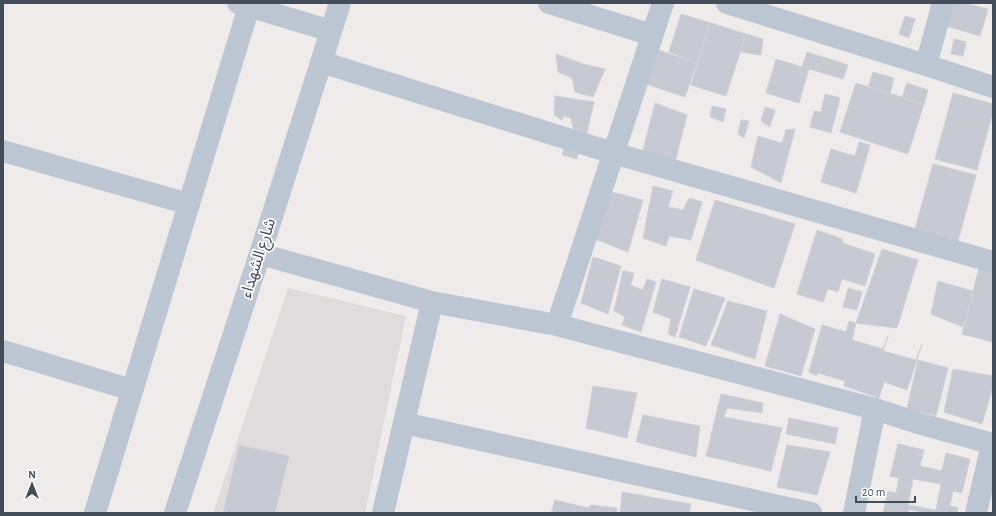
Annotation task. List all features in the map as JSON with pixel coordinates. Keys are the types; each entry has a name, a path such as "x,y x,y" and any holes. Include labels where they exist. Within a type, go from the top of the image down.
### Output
{"street":[{"name":"شارع الشهداء","path":"175,513 340,3"},
{"path":"549,3 652,35"},
{"path":"557,325 662,3"},
{"path":"727,3 993,87"},
{"path":"926,65 943,3"},
{"path":"95,513 189,204 246,4 331,31"},
{"path":"321,62 614,153 993,262"},
{"path":"3,151 189,204"},
{"path":"260,254 432,302 557,325 875,409 992,444 976,513"},
{"path":"383,513 432,302"},
{"path":"3,350 132,390"},
{"path":"854,513 875,409"},
{"path":"404,423 811,513"}],"shaded area":[{"path":"288,288 406,316 365,513 213,513"}],"building":[{"path":"952,3 964,3 988,9 980,36 946,26"},
{"path":"681,14 711,23 697,63 669,52"},
{"path":"905,16 915,19 909,38 899,34"},
{"path":"711,23 746,34 726,96 691,85"},
{"path":"746,34 763,39 761,55 740,52"},
{"path":"954,39 966,42 963,56 951,54"},
{"path":"658,50 697,63 685,97 646,84"},
{"path":"807,52 848,65 843,79 802,67"},
{"path":"556,54 583,64 605,69 593,97 575,92 572,78 558,72"},
{"path":"776,59 809,69 799,103 766,93"},
{"path":"873,72 894,78 890,94 868,87"},
{"path":"856,83 924,104 908,154 840,132"},
{"path":"907,83 928,90 924,104 902,98"},
{"path":"953,93 993,104 993,112 977,170 935,159"},
{"path":"825,94 840,98 831,133 810,127 814,111 821,112"},
{"path":"555,96 594,102 586,137 574,132 571,118 564,116 562,120 554,115"},
{"path":"655,103 687,115 675,162 643,150"},
{"path":"712,106 726,109 723,122 710,117"},
{"path":"765,107 775,110 770,127 761,121"},
{"path":"741,120 749,121 744,138 738,134"},
{"path":"795,129 781,183 751,167 758,136 782,143 786,130"},
{"path":"566,142 580,146 577,159 562,155"},
{"path":"859,142 870,145 856,193 821,182 831,149 855,156"},
{"path":"933,164 976,175 958,241 915,229"},
{"path":"653,186 673,191 668,207 683,210 689,198 702,202 691,240 669,236 666,246 643,238"},
{"path":"612,192 643,200 628,252 595,239"},
{"path":"715,200 795,224 774,288 696,260"},
{"path":"817,230 842,239 843,243 875,254 865,286 842,279 838,292 828,289 823,302 797,294"},
{"path":"882,249 918,260 897,328 856,323"},
{"path":"593,257 621,266 608,314 581,303"},
{"path":"979,268 993,272 993,342 962,334"},
{"path":"623,271 634,273 631,285 643,290 647,279 656,282 641,332 622,325 625,317 614,311"},
{"path":"662,279 690,287 675,337 668,334 671,319 653,312"},
{"path":"938,281 973,291 963,327 931,314"},
{"path":"848,288 862,292 857,310 843,307"},
{"path":"694,289 725,298 706,346 679,337"},
{"path":"728,301 767,311 755,359 711,345"},
{"path":"780,314 815,329 801,376 765,366"},
{"path":"849,321 856,323 852,340 883,349 888,336 883,351 916,360 922,344 907,390 884,382 879,398 844,386 845,381 818,373 816,376 809,372 822,325 846,332"},
{"path":"918,360 948,368 936,416 907,408"},
{"path":"953,369 993,376 993,386 982,424 944,412"},
{"path":"593,386 637,393 627,438 586,428"},
{"path":"721,394 763,403 762,413 727,408 724,417 782,428 771,471 706,456"},
{"path":"643,415 700,426 696,457 636,442"},
{"path":"789,418 838,428 835,444 786,434"},
{"path":"898,444 924,450 920,466 942,471 946,453 970,459 962,493 953,491 950,506 958,508 957,513 925,513 909,509 908,513 883,513 888,491 896,493 899,478 890,476","holes":["913,479 941,484 936,510 908,505"]},
{"path":"239,445 289,456 275,513 223,513"},
{"path":"787,445 830,452 817,495 777,487"},
{"path":"622,492 691,504 689,513 620,513"},
{"path":"555,500 588,508 591,505 617,508 616,513 551,513"}]}
